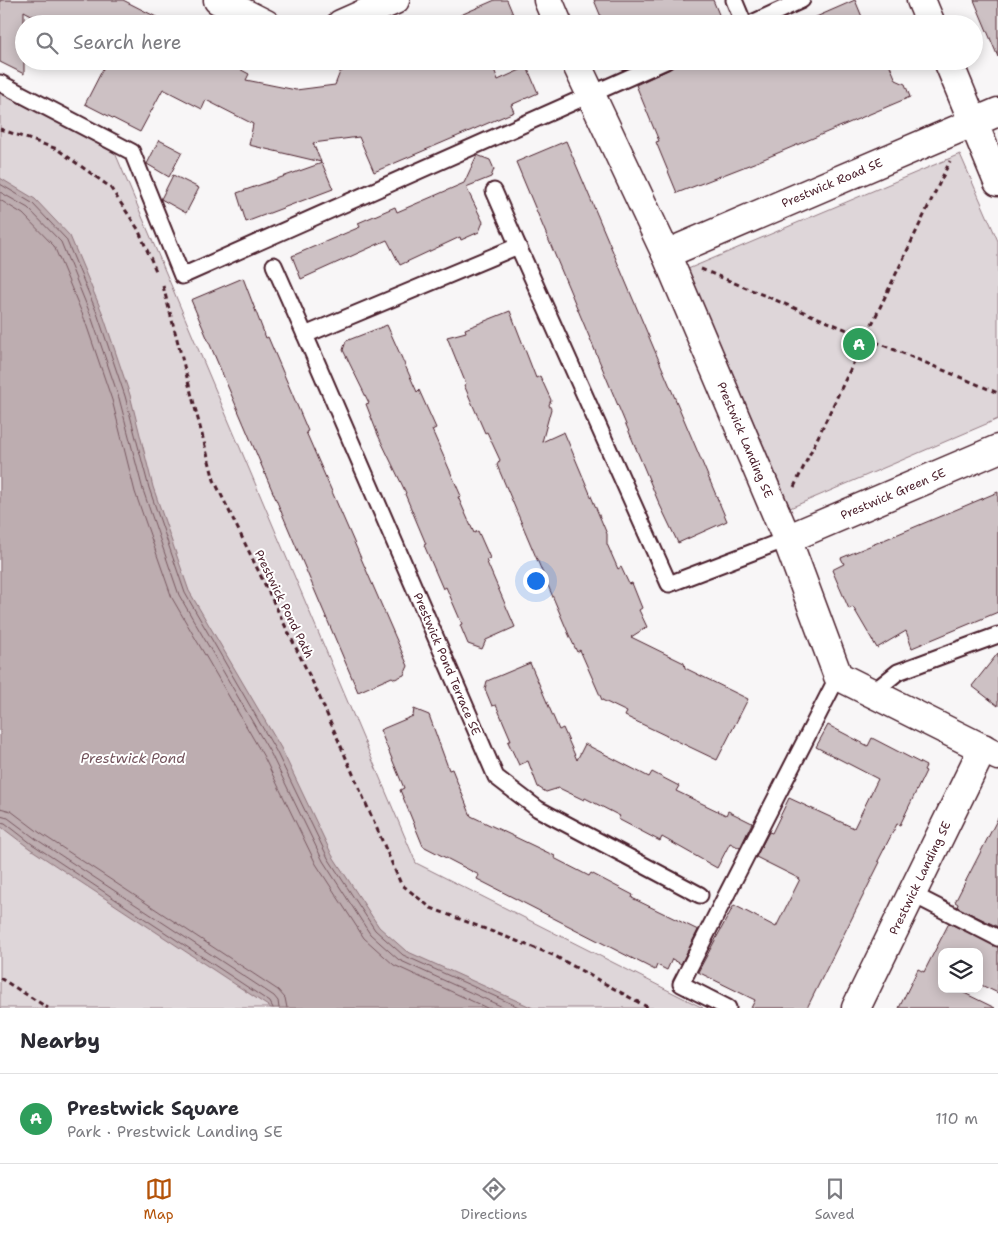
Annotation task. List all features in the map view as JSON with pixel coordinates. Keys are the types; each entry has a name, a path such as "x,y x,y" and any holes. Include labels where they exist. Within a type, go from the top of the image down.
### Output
{"street":[{"path":"218,0 248,15"},
{"path":"361,15 395,0"},
{"path":"548,0 554,15"},
{"path":"921,0 927,15"},
{"name":"Prestwick Landing SE","path":"579,70 666,254 783,528 838,676 991,752 912,894 856,1008"},
{"path":"953,70 979,120 998,182"},
{"name":"Prestwick Road SE","path":"666,254 979,120"},
{"name":"Prestwick Green SE","path":"783,528 998,449"}],"lane":[{"path":"734,0 740,15"},
{"path":"770,15 802,0"},
{"path":"0,82 132,152 182,276 646,70"},
{"path":"494,191 669,584 783,528"},
{"path":"305,334 518,246"},
{"name":"Prestwick Pond Terrace SE","path":"274,264 496,777 538,809 700,895"},
{"path":"872,693 898,672 998,635"},
{"path":"728,1008 681,984 838,676"},
{"path":"912,894 998,938"}],"path":[{"path":"783,528 979,120"},
{"name":"Prestwick Pond Path","path":"0,129 56,149 110,186 138,230 167,295 214,480 316,689 401,884 431,908 553,955 649,1008"},
{"path":"666,254 998,393"},
{"path":"0,978 48,1008"}],"shaded area":[{"path":"0,90 113,148 416,863 703,1008 0,1008"},
{"path":"960,154 998,241 998,419 790,508 688,269"}],"water":[{"name":"Prestwick Pond","path":"0,178 35,199 70,236 102,312 130,395 153,487 189,591 281,748 332,855 379,927 406,951 533,1008 271,1008 29,848 0,826"}],"building":[{"path":"0,0 123,0 152,15 31,15 24,11 24,15 15,15 15,70 0,62"},
{"path":"495,0 507,0 513,15 461,15"},
{"path":"594,0 713,0 719,15 600,15"},
{"path":"855,0 861,15 821,15"},
{"path":"974,0 998,0 998,57 983,21 983,15 980,15"},
{"path":"16,70 24,70 24,74"},
{"path":"102,70 241,70 249,74 246,80 296,90 335,85 340,72 345,70 494,70 498,80 520,70 528,70 538,93 511,105 514,112 374,172 359,137 313,143 321,162 249,145 253,124 206,100 202,109 163,89 140,132 85,104"},
{"path":"668,70 892,70 896,80 905,84 910,97 759,161 677,193 656,142 659,141 636,85"},
{"path":"159,140 182,152 169,177 147,164"},
{"path":"566,141 727,521 678,543 658,501 516,162"},
{"path":"477,155 490,160 494,169 491,177 466,187 483,222 479,232 461,240 460,237 400,265 387,240 301,279 292,256 360,227 358,223 395,207 397,212 464,183"},
{"path":"322,163 333,189 246,222 237,193"},
{"path":"173,175 199,188 186,213 161,199"},
{"path":"243,278 266,338 268,337 308,431 306,432 408,666 404,675 395,679 392,677 358,692 191,300"},
{"path":"510,311 536,378 540,376 551,400 549,405 551,409 542,442 564,432 607,534 607,544 618,569 621,567 629,584 632,583 642,608 639,610 647,627 631,637 684,663 685,668 748,699 717,760 625,716 627,712 602,700 580,650 577,652 569,635 497,465 500,460 487,432 485,433 464,385 466,384 447,337 466,332 465,329"},
{"path":"387,325 417,392 419,390 436,428 432,430 461,496 458,497 474,533 478,531 490,558 486,560 515,627 486,640 482,649 468,644 460,625 462,624 446,587 443,589 424,545 426,544 406,493 378,435 366,404 369,403 343,350 346,341"},
{"path":"998,492 998,612 912,648 906,631 877,648 853,607 849,609 832,570 844,564 841,558"},
{"path":"998,653 998,706 972,686"},
{"path":"530,663 559,730 563,728 577,760 585,744 649,777 652,772 679,786 676,791 726,815 728,811 752,823 740,848 730,843 717,868 662,837 660,841 618,819 620,816 585,798 584,800 559,788 546,792 538,787 528,761 519,765 508,742 511,740 496,705 492,706 485,689 487,681"},
{"path":"414,709 429,715 449,770 452,769 471,816 555,856 554,858 589,876 591,873 633,895 632,898 698,930 681,964 672,959 667,970 657,965 655,970 477,879 479,875 423,846 400,790 404,788 380,730 413,716"},
{"path":"828,725 868,746 872,738 926,766 924,770 926,771 900,825 897,824 878,861 880,862 807,1008 751,1008 755,1000 698,972 734,905 776,927 800,879 756,857 769,832 772,833 789,798 854,828 878,779 816,747"},
{"path":"998,818 998,927 957,907 958,904 955,902"},
{"path":"949,923 998,947 998,993 983,986 983,948 938,948 938,993 964,993 995,1008 899,1008 918,969 924,972"}],"place":[{"name":"Prestwick Square","path":"859,344"}]}
